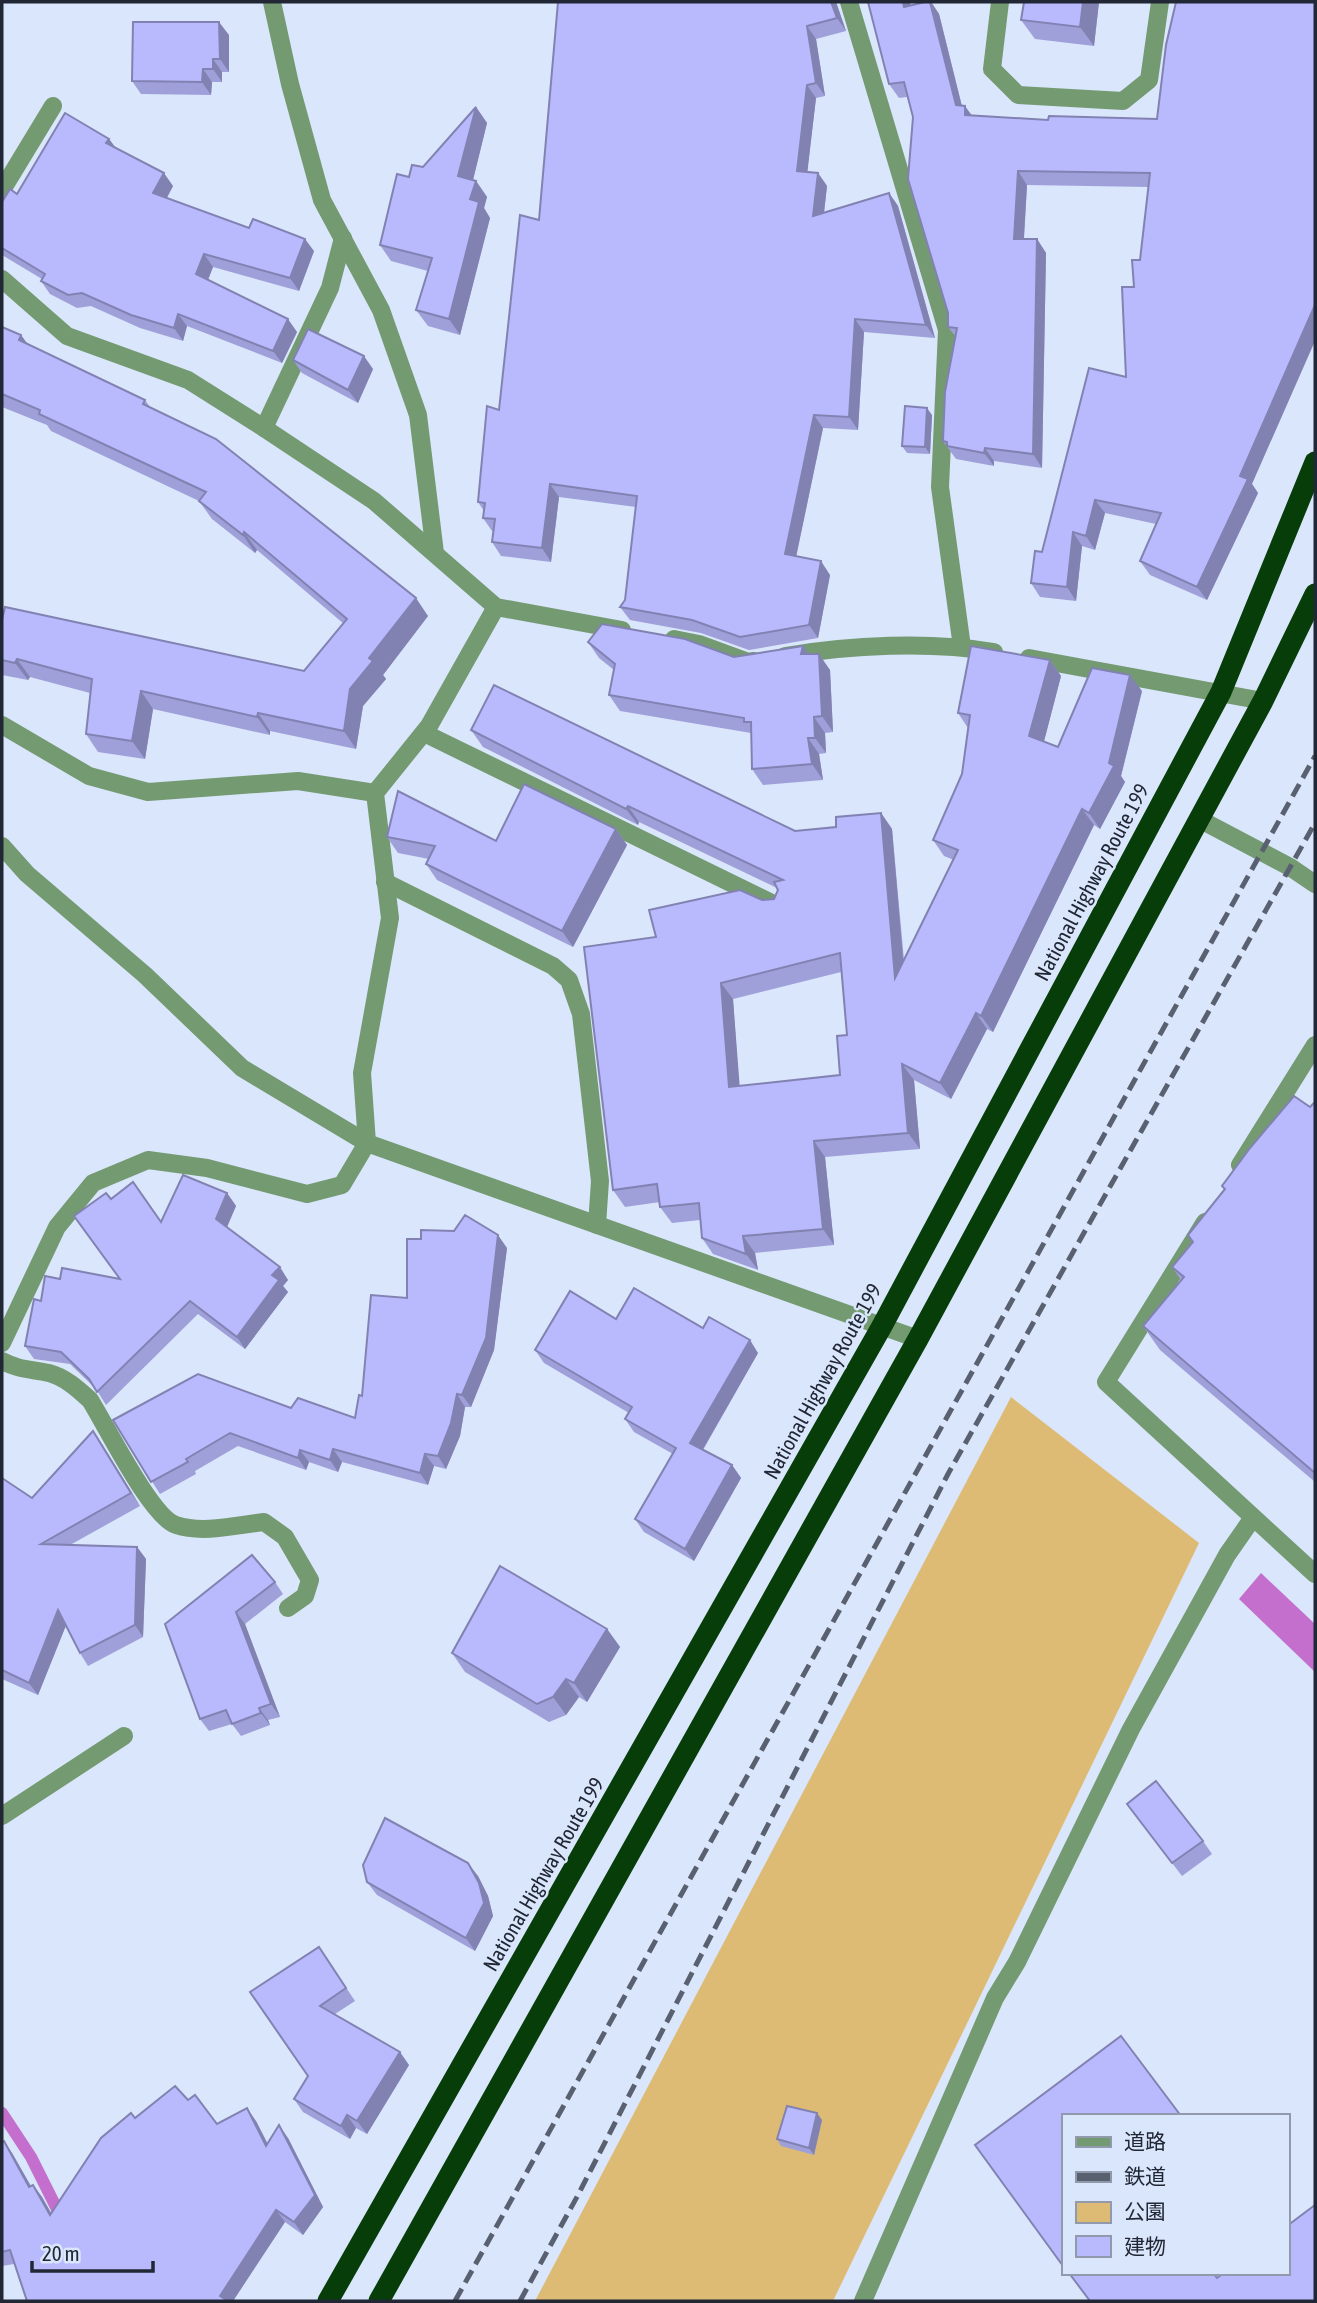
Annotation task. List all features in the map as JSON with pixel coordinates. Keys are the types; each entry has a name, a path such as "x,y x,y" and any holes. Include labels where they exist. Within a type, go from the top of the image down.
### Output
{"highway":[{"name":"National Highway Route 199","path":"328,2301 881,1326 1221,692 1315,462"},
{"path":"379,2301 918,1339 1263,701 1315,594"}],"street":[{"path":"272,2 290,84 322,200 381,310 418,415 435,554"},
{"path":"849,2 947,330 940,487 962,647"},
{"path":"1000,2 992,69 1018,95 1123,100 1149,80 1160,2"},
{"path":"2,190 53,106"},
{"path":"264,428 330,288 343,239"},
{"path":"2,279 67,336 188,380 374,501 496,607 699,644 748,662 824,649 962,647 1263,701"},
{"path":"2,1343 57,1227 93,1183 148,1160 207,1168 307,1194 342,1185 367,1143 362,1073 390,918 375,793 424,733 496,607"},
{"path":"2,725 89,776 148,792 298,781 375,793"},
{"path":"424,733 778,906"},
{"path":"1199,819 1315,884"},
{"path":"2,845 27,874 145,975 242,1068 367,1143 918,1339"},
{"path":"384,882 552,966 569,980 580,1014 599,1168 597,1225"},
{"path":"1229,1184 1315,1045"},
{"path":"1214,1208 1106,1382 1252,1519 1315,1574"},
{"path":"2,1361 20,1371 52,1374 77,1388 90,1401 155,1509 174,1525 198,1529 264,1522 285,1537 310,1580 304,1596 288,1608"},
{"path":"863,2301 995,1998 1017,1962 1131,1729 1227,1555 1252,1519"},
{"path":"2,1816 124,1736"}],"green space":[{"path":"1011,1397 1199,1543 833,2301 535,2301"}],"shaded area":[{"path":"1261,1573 1315,1624 1315,1672 1239,1599"}],"building":[{"path":"558,2 831,2 837,18 807,26 816,83 807,85 797,171 818,173 813,216 889,193 926,325 855,319 849,417 814,415 785,554 821,561 809,625 740,637 692,620 620,607 625,600 637,496 550,484 542,548 492,542 495,519 483,518 485,503 478,502 487,406 499,410 520,215 539,220"},
{"path":"868,2 903,2 904,7 930,2 956,105 965,106 965,115 1048,120 1049,116 1157,119 1166,45 1176,2 1315,2 1315,305 1240,476 1248,479 1197,587 1140,561 1161,513 1095,500 1086,536 1073,532 1067,587 1031,583 1035,551 1042,552 1089,368 1126,377 1122,287 1134,287 1132,260 1140,260 1150,173 1018,171 1014,239 1037,239 1033,454 985,448 984,453 947,446 947,442 943,441 945,392 957,328 948,327 948,313 908,179 913,117 904,82 889,84"},
{"path":"1024,2 1083,2 1080,27 1021,20"},
{"path":"133,22 219,22 220,59 213,59 213,69 203,69 202,82 132,81"},
{"path":"476,107 458,176 476,181 470,199 479,202 449,319 416,310 432,258 380,245 397,174 409,177 412,165 423,167"},
{"path":"65,113 109,139 106,143 164,173 153,193 249,228 253,219 305,239 290,278 204,254 196,274 288,319 273,351 178,314 174,328 131,315 82,293 68,295 41,281 45,274 2,248 2,202 10,189 17,194"},
{"path":"2,327 21,335 19,340 145,400 143,404 216,439 416,598 369,658 373,661 350,689 344,731 258,713 257,717 141,691 132,741 86,734 92,679 17,659 15,663 2,660 2,620 5,607 304,671 347,619 244,532 243,535 199,501 206,492 2,394"},
{"path":"308,329 364,356 348,390 293,360"},
{"path":"905,406 927,408 925,447 902,446"},
{"path":"602,624 685,639 734,657 803,646 801,654 819,654 822,716 814,717 815,738 808,738 812,764 752,769 751,722 744,722 744,718 609,695 615,664 588,642"},
{"path":"971,646 1050,660 1029,736 1058,747 1092,668 1130,675 1109,763 1114,766 1089,813 1082,809 981,1016 976,1013 940,1083 902,1064 908,1133 814,1141 823,1229 743,1236 746,1254 702,1238 699,1203 660,1207 657,1184 613,1190 584,947 656,937 649,910 740,890 762,900 774,899 778,890 774,882 783,880 628,806 626,809 471,730 494,685 795,831 836,827 836,817 881,813 895,978 958,850 933,840 962,774 970,715 958,713","holes":["840,953 847,1035 837,1036 840,1075 729,1087 721,983"]},
{"path":"524,784 616,829 562,931 426,864 435,846 387,837 398,791 496,841"},
{"path":"1294,1096 1310,1107 1315,1102 1315,1473 1143,1326 1184,1277 1172,1267 1193,1242 1188,1235 1225,1189 1222,1186 1250,1148"},
{"path":"183,1175 227,1193 216,1219 280,1267 272,1275 279,1280 237,1337 190,1301 97,1392 89,1379 61,1352 25,1346 34,1299 41,1301 45,1276 60,1279 62,1268 120,1279 74,1216 106,1193 111,1199 133,1182 161,1222"},
{"path":"465,1215 498,1235 486,1338 462,1395 457,1394 451,1423 438,1456 425,1454 420,1473 333,1449 330,1460 300,1450 298,1458 230,1433 186,1459 188,1462 151,1482 113,1420 198,1374 291,1408 298,1398 355,1418 359,1395 362,1396 371,1295 407,1298 407,1239 421,1239 421,1230 454,1231"},
{"path":"634,1288 703,1328 709,1317 750,1340 690,1443 732,1465 685,1549 635,1519 676,1448 625,1419 632,1407 535,1350 570,1291 616,1319"},
{"path":"93,1431 131,1493 41,1544 137,1547 135,1625 80,1653 58,1610 29,1683 2,1670 2,1478 32,1498"},
{"path":"252,1555 275,1582 236,1612 271,1704 259,1708 261,1713 232,1724 226,1710 200,1719 165,1624"},
{"path":"500,1566 607,1629 574,1683 566,1679 553,1697 537,1704 452,1653"},
{"path":"1156,1781 1203,1841 1172,1863 1127,1804"},
{"path":"385,1818 468,1863 479,1883 484,1903 466,1938 367,1882 363,1865"},
{"path":"319,1947 346,1988 320,2006 400,2052 357,2121 347,2115 341,2126 294,2099 308,2076 250,1992"},
{"path":"1121,2036 1180,2114 1062,2114 1062,2265 975,2145"},
{"path":"175,2086 188,2100 195,2095 217,2124 247,2108 266,2146 279,2125 315,2195 294,2222 276,2210 220,2296 228,2301 27,2301 10,2250 2,2252 2,2142 4,2141 29,2187 33,2185 50,2215 101,2138 131,2113 135,2118"},
{"path":"787,2106 817,2113 809,2148 777,2139"},
{"path":"1315,2205 1315,2301 1090,2301 1070,2275 1215,2275 1217,2278 1221,2275 1289,2275 1289,2224"}],"waterway":[{"path":"2,2113 31,2157 62,2219"}],"railway":[{"path":"455,2301 1315,756"},
{"path":"520,2301 578,2195 948,1474 1315,823"}]}
